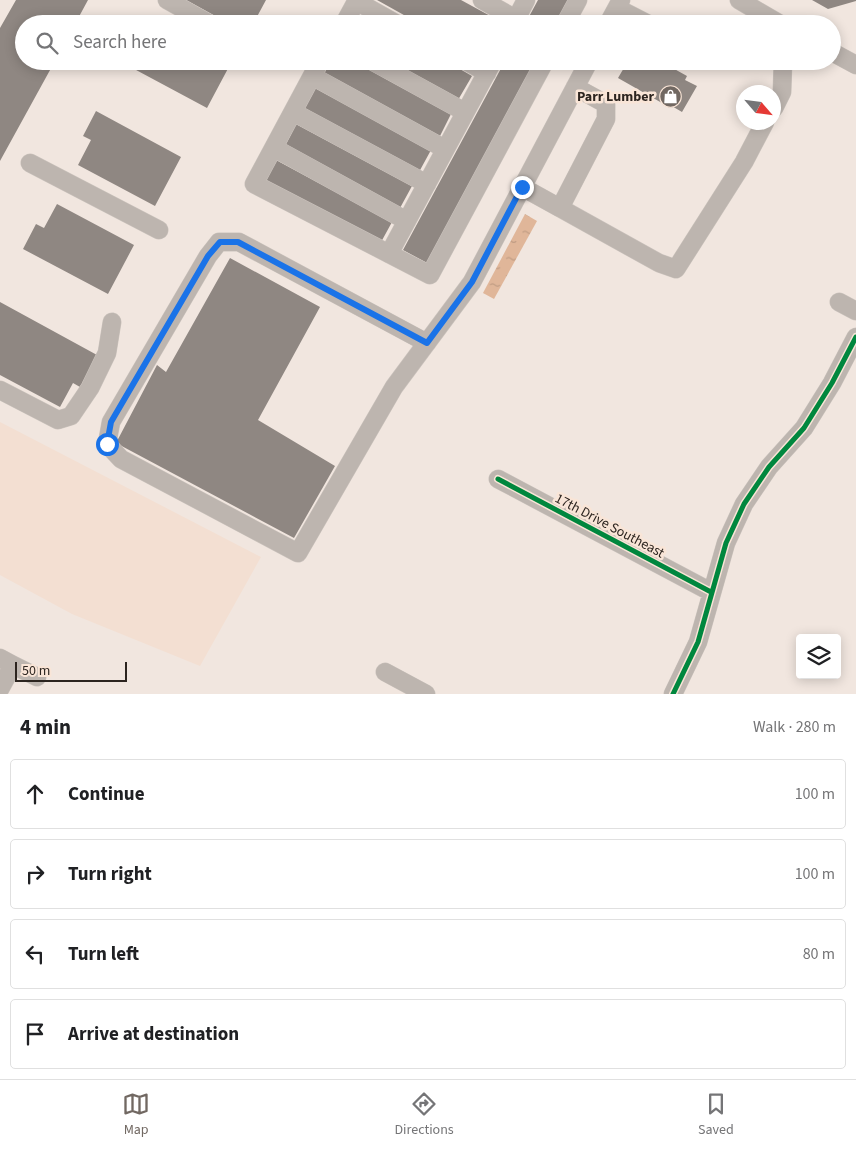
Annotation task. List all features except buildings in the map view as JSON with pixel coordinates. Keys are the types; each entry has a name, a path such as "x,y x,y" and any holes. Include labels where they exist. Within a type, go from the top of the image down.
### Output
{"street":[{"path":"167,0 194,15"},
{"path":"482,0 506,15"},
{"path":"518,15 526,0"},
{"path":"570,15 578,0"},
{"path":"739,0 765,15"},
{"path":"349,15 357,1 382,15"},
{"path":"613,15 619,4 635,15"},
{"path":"841,56 855,63"},
{"path":"315,70 254,184 430,275 540,70"},
{"path":"318,70 445,149"},
{"path":"388,70 465,112"},
{"path":"389,254 488,70"},
{"path":"427,343 238,242 220,242 208,256 111,422 107,444 121,459 298,553 394,387 427,343 472,282 584,70"},
{"path":"781,94 783,70"},
{"path":"560,208 606,119 606,104 575,87"},
{"path":"293,112 427,184"},
{"path":"522,187 659,263 676,269 744,162 761,130"},
{"path":"274,148 406,221"},
{"path":"30,163 159,230"},
{"path":"839,302 856,311"},
{"path":"0,390 58,420 71,416 90,388 107,353 112,322"},
{"path":"673,694 698,642 726,543 744,504 769,467 804,428 832,383 856,337"},
{"name":"17th Drive Southeast","path":"498,479 711,592"},
{"path":"0,689 7,662 37,677"},
{"path":"385,672 426,694"}],"shaded area":[{"path":"0,422 261,557 200,666 72,614 0,575"}],"water":[{"path":"525,214 537,221 494,299 483,293"}],"cycle path":[{"path":"673,694 698,642 726,543 744,504 769,467 804,428 832,383 856,337"},
{"path":"498,479 711,592"}],"place":[{"name":"Parr Lumber","path":"670,96"}],"route":[{"path":"107,444 111,422 208,256 220,242 238,242 427,343 472,282 522,187"}]}
